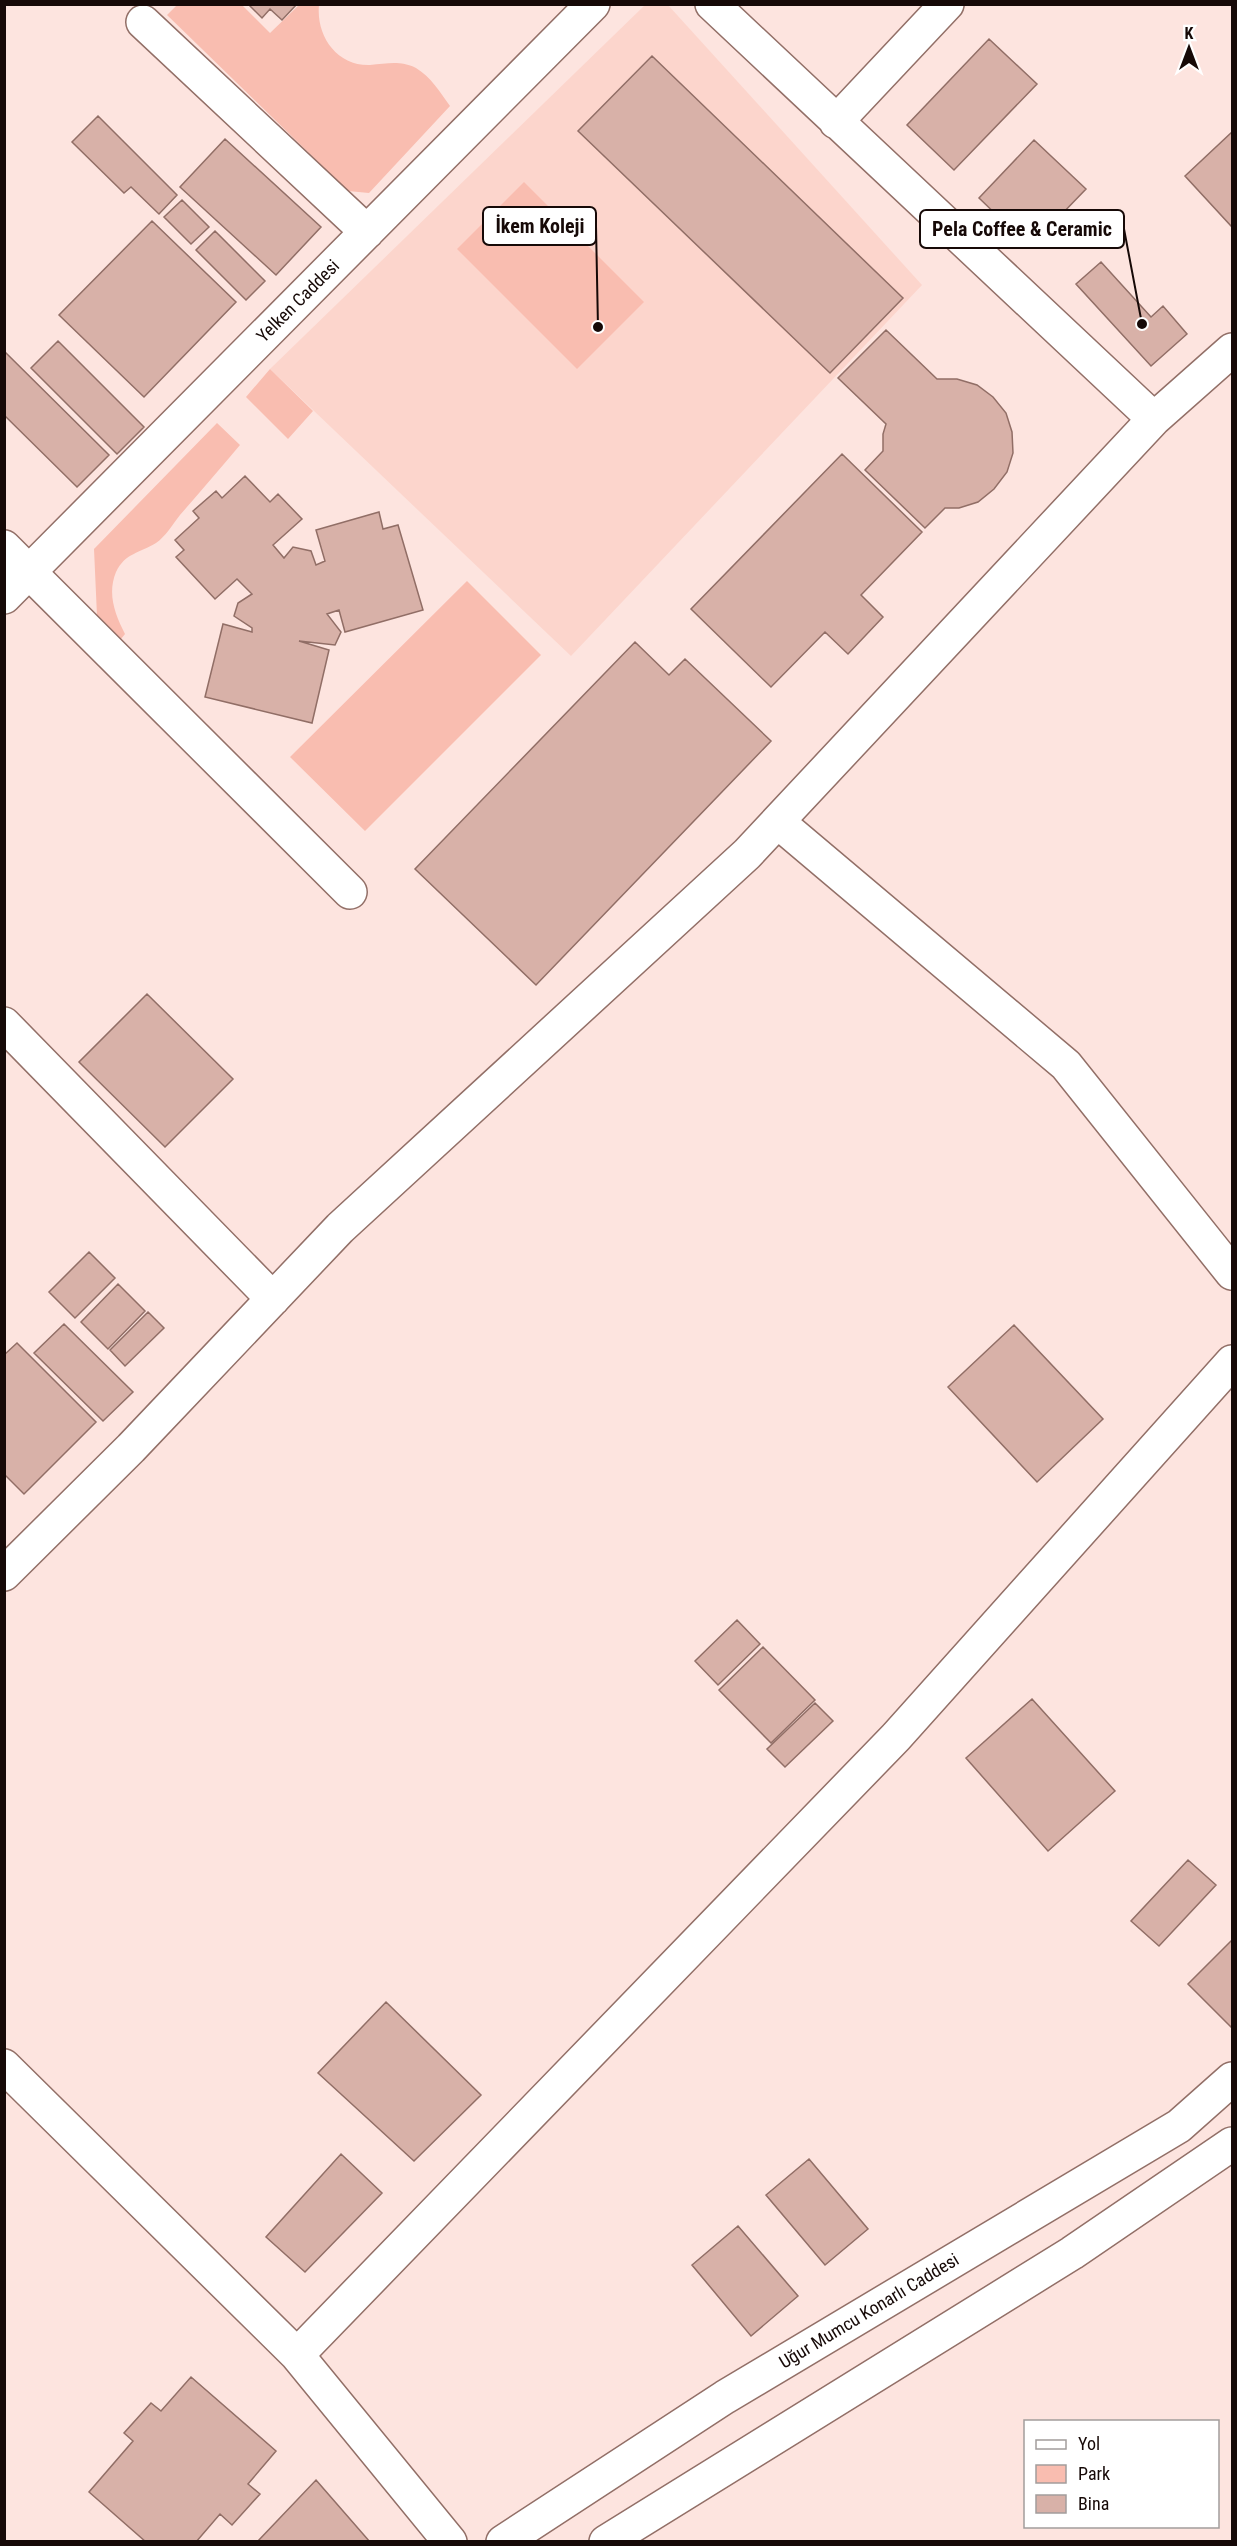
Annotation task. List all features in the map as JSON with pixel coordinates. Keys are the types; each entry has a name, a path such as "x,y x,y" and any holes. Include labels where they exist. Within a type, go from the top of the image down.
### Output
{"street":[{"name":"Yelken Caddesi","path":"4,597 592,4"},
{"path":"712,4 1154,419"},
{"path":"837,122 946,4"},
{"path":"143,22 367,232"},
{"path":"9,1560 131,1448 339,1228 747,854 1154,419 1233,350"},
{"path":"4,547 350,892"},
{"path":"778,822 1066,1065 1233,1273"},
{"path":"4,1024 273,1299"},
{"path":"297,2355 896,1737 1233,1362"},
{"path":"4,2066 297,2355 450,2541"},
{"name":"Uğur Mumcu Konarlı Caddesi","path":"503,2541 724,2397 1179,2126 1233,2079"},
{"path":"606,2541 1072,2253 1233,2144"}],"shaded area":[{"path":"645,5 668,5 922,285 571,656 270,369"}],"green space":[{"path":"177,5 242,5 270,33 299,5 319,5 321,27 331,47 338,54 358,64 398,63 416,68 431,80 450,106 369,193 348,191 167,15"},
{"path":"524,182 644,302 577,369 457,249"},
{"path":"270,369 313,411 288,439 246,397"},
{"path":"217,423 240,445 163,537 128,557 116,572 112,596 115,611 125,634 121,639 97,616 94,549"},
{"path":"467,581 541,655 365,831 290,757"}],"building":[{"path":"248,4 297,4 282,20 270,9 262,18"},
{"path":"989,39 1037,84 954,170 907,125"},
{"path":"652,56 903,298 830,373 578,131"},
{"path":"98,116 177,195 159,214 131,187 124,193 72,142"},
{"path":"1232,132 1232,227 1185,176"},
{"path":"225,139 321,227 276,275 180,187"},
{"path":"1034,140 1086,189 1030,247 979,198"},
{"path":"182,200 209,227 191,244 164,217"},
{"path":"152,221 236,302 144,397 59,315"},
{"path":"215,231 265,281 246,300 196,250"},
{"path":"1101,262 1151,317 1163,306 1187,334 1151,366 1076,284"},
{"path":"886,330 937,379 957,379 977,385 993,397 1006,413 1012,432 1013,453 1007,472 994,489 978,502 959,508 945,508 925,528 865,470 883,451 883,434 886,424 838,378"},
{"path":"58,341 144,427 117,454 31,368"},
{"path":"4,351 109,455 77,487 4,415"},
{"path":"842,454 922,532 861,595 883,617 848,654 825,632 771,687 691,609"},
{"path":"245,476 270,502 278,494 302,519 273,545 284,558 293,547 311,551 316,565 325,561 316,530 379,512 383,529 398,525 423,610 345,632 339,610 327,614 341,632 335,645 299,641 329,650 312,723 205,697 223,624 252,632 252,628 234,616 238,603 252,594 237,579 215,599 176,557 184,550 175,540 199,518 193,511 216,491 222,498"},
{"path":"635,642 669,675 685,659 771,741 536,985 415,869"},
{"path":"147,994 233,1079 165,1147 79,1062"},
{"path":"89,1252 115,1278 75,1318 49,1292"},
{"path":"118,1284 145,1311 108,1349 81,1322"},
{"path":"148,1312 164,1328 125,1366 110,1350"},
{"path":"64,1324 133,1392 103,1421 34,1353"},
{"path":"1014,1325 1103,1419 1037,1482 948,1387"},
{"path":"17,1343 96,1422 24,1494 4,1474 4,1355"},
{"path":"737,1620 760,1644 718,1685 695,1661"},
{"path":"763,1647 815,1700 771,1743 719,1690"},
{"path":"1032,1699 1115,1791 1048,1851 966,1758"},
{"path":"815,1703 833,1721 785,1767 767,1749"},
{"path":"1188,1860 1216,1885 1159,1946 1131,1921"},
{"path":"1232,1940 1232,2025 1231,2027 1188,1984"},
{"path":"386,2002 481,2095 414,2161 318,2073"},
{"path":"341,2154 382,2193 305,2272 266,2237"},
{"path":"809,2159 868,2229 825,2265 766,2195"},
{"path":"738,2226 798,2296 751,2336 692,2265"},
{"path":"191,2377 276,2451 248,2484 260,2494 232,2525 220,2514 196,2542 146,2542 89,2492 133,2441 124,2433 151,2403 161,2411"},
{"path":"316,2480 370,2542 257,2542"}],"place":[{"name":"Pela Coffee & Ceramic","path":"1142,324"},
{"name":"İkem Koleji","path":"598,327"}]}
